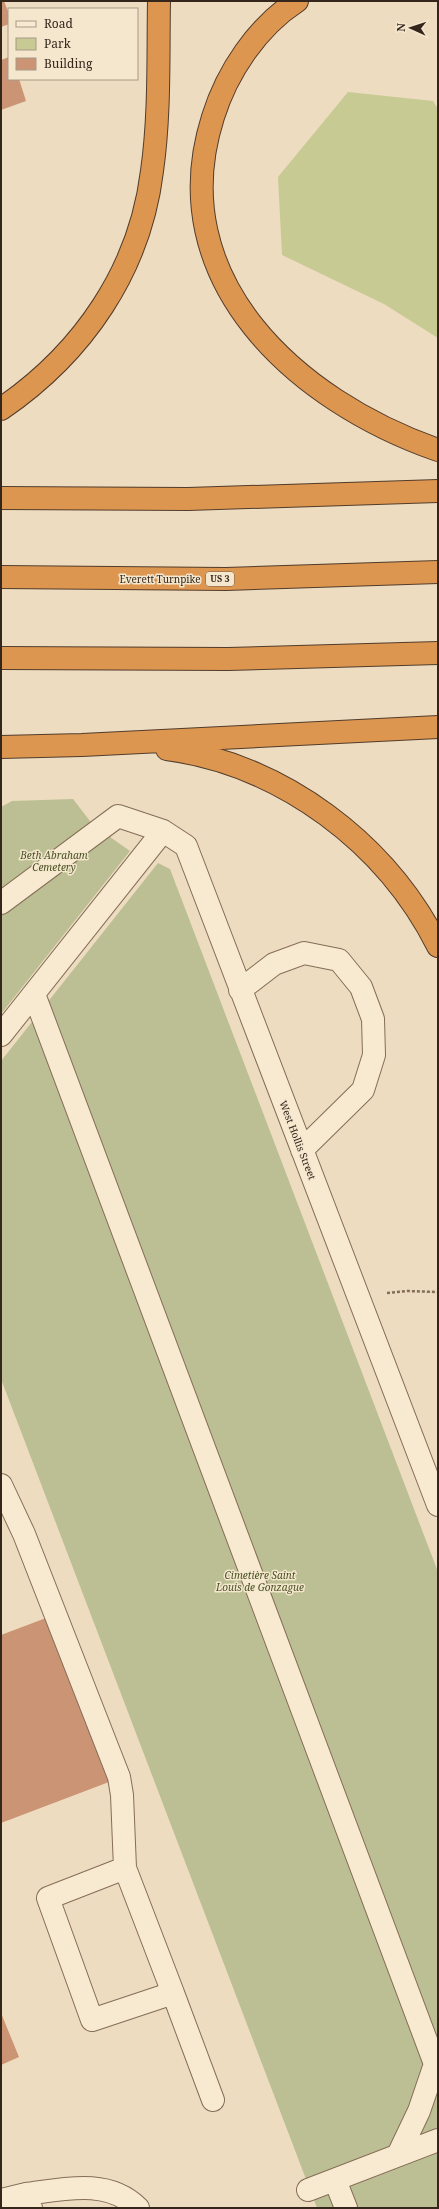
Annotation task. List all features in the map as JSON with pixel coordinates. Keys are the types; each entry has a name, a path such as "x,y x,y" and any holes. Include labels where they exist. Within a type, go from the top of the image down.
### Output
{"highway":[{"path":"1,409 34,386 67,354 108,300 128,260 143,218 152,172 156,126 159,1"},
{"path":"297,1 278,16 253,42 233,71 217,103 207,138 202,172 203,206 209,242 221,275 233,298 248,321 275,352 301,375 339,402 383,426 438,450"},
{"path":"1,498 188,499 438,491"},
{"name":"Everett Turnpike","path":"1,577 226,579 438,572"},
{"path":"1,658 228,660 438,654"},
{"path":"1,747 82,745 438,727"},
{"path":"82,745 154,748 202,756 238,768 291,792 351,832 375,856 399,884 419,913 438,946"}],"street":[{"name":"West Hollis Street","path":"1,903 118,816 163,831 186,846 438,1505"},
{"path":"1,1035 163,831"},
{"path":"240,990 274,964 304,953 339,960 361,987 373,1019 374,1055 363,1090 302,1150"},
{"path":"34,994 436,2065 419,2111 398,2155"},
{"path":"1,1485 24,1534 119,1777 122,1795 125,1868 174,1992 213,2100"},
{"path":"125,1868 48,1898 92,2020 174,1992"},
{"path":"308,2190 438,2140"},
{"path":"335,2180 346,2208"},
{"path":"1,2200 29,2201 72,2187 106,2189 128,2198 138,2208"}],"path":[{"path":"358,1297 407,1291 438,1292"}],"green space":[{"path":"348,92 433,101 438,109 438,338 384,304 282,255 278,177"},
{"name":"Beth Abraham Cemetery","path":"73,799 93,825 130,851 1,1014 1,807 12,801"},
{"name":"Cimetière Saint Louis de Gonzague","path":"158,863 170,869 438,1572 438,2208 317,2208 1,1379 1,1061"}],"building":[{"path":"1,1 4,1 8,11 8,24 1,27"},
{"path":"8,57 8,80 19,80 26,101 1,110 1,60"},
{"path":"46,1618 109,1782 1,1823 1,1635"},
{"path":"1,2013 19,2057 1,2065"}]}
